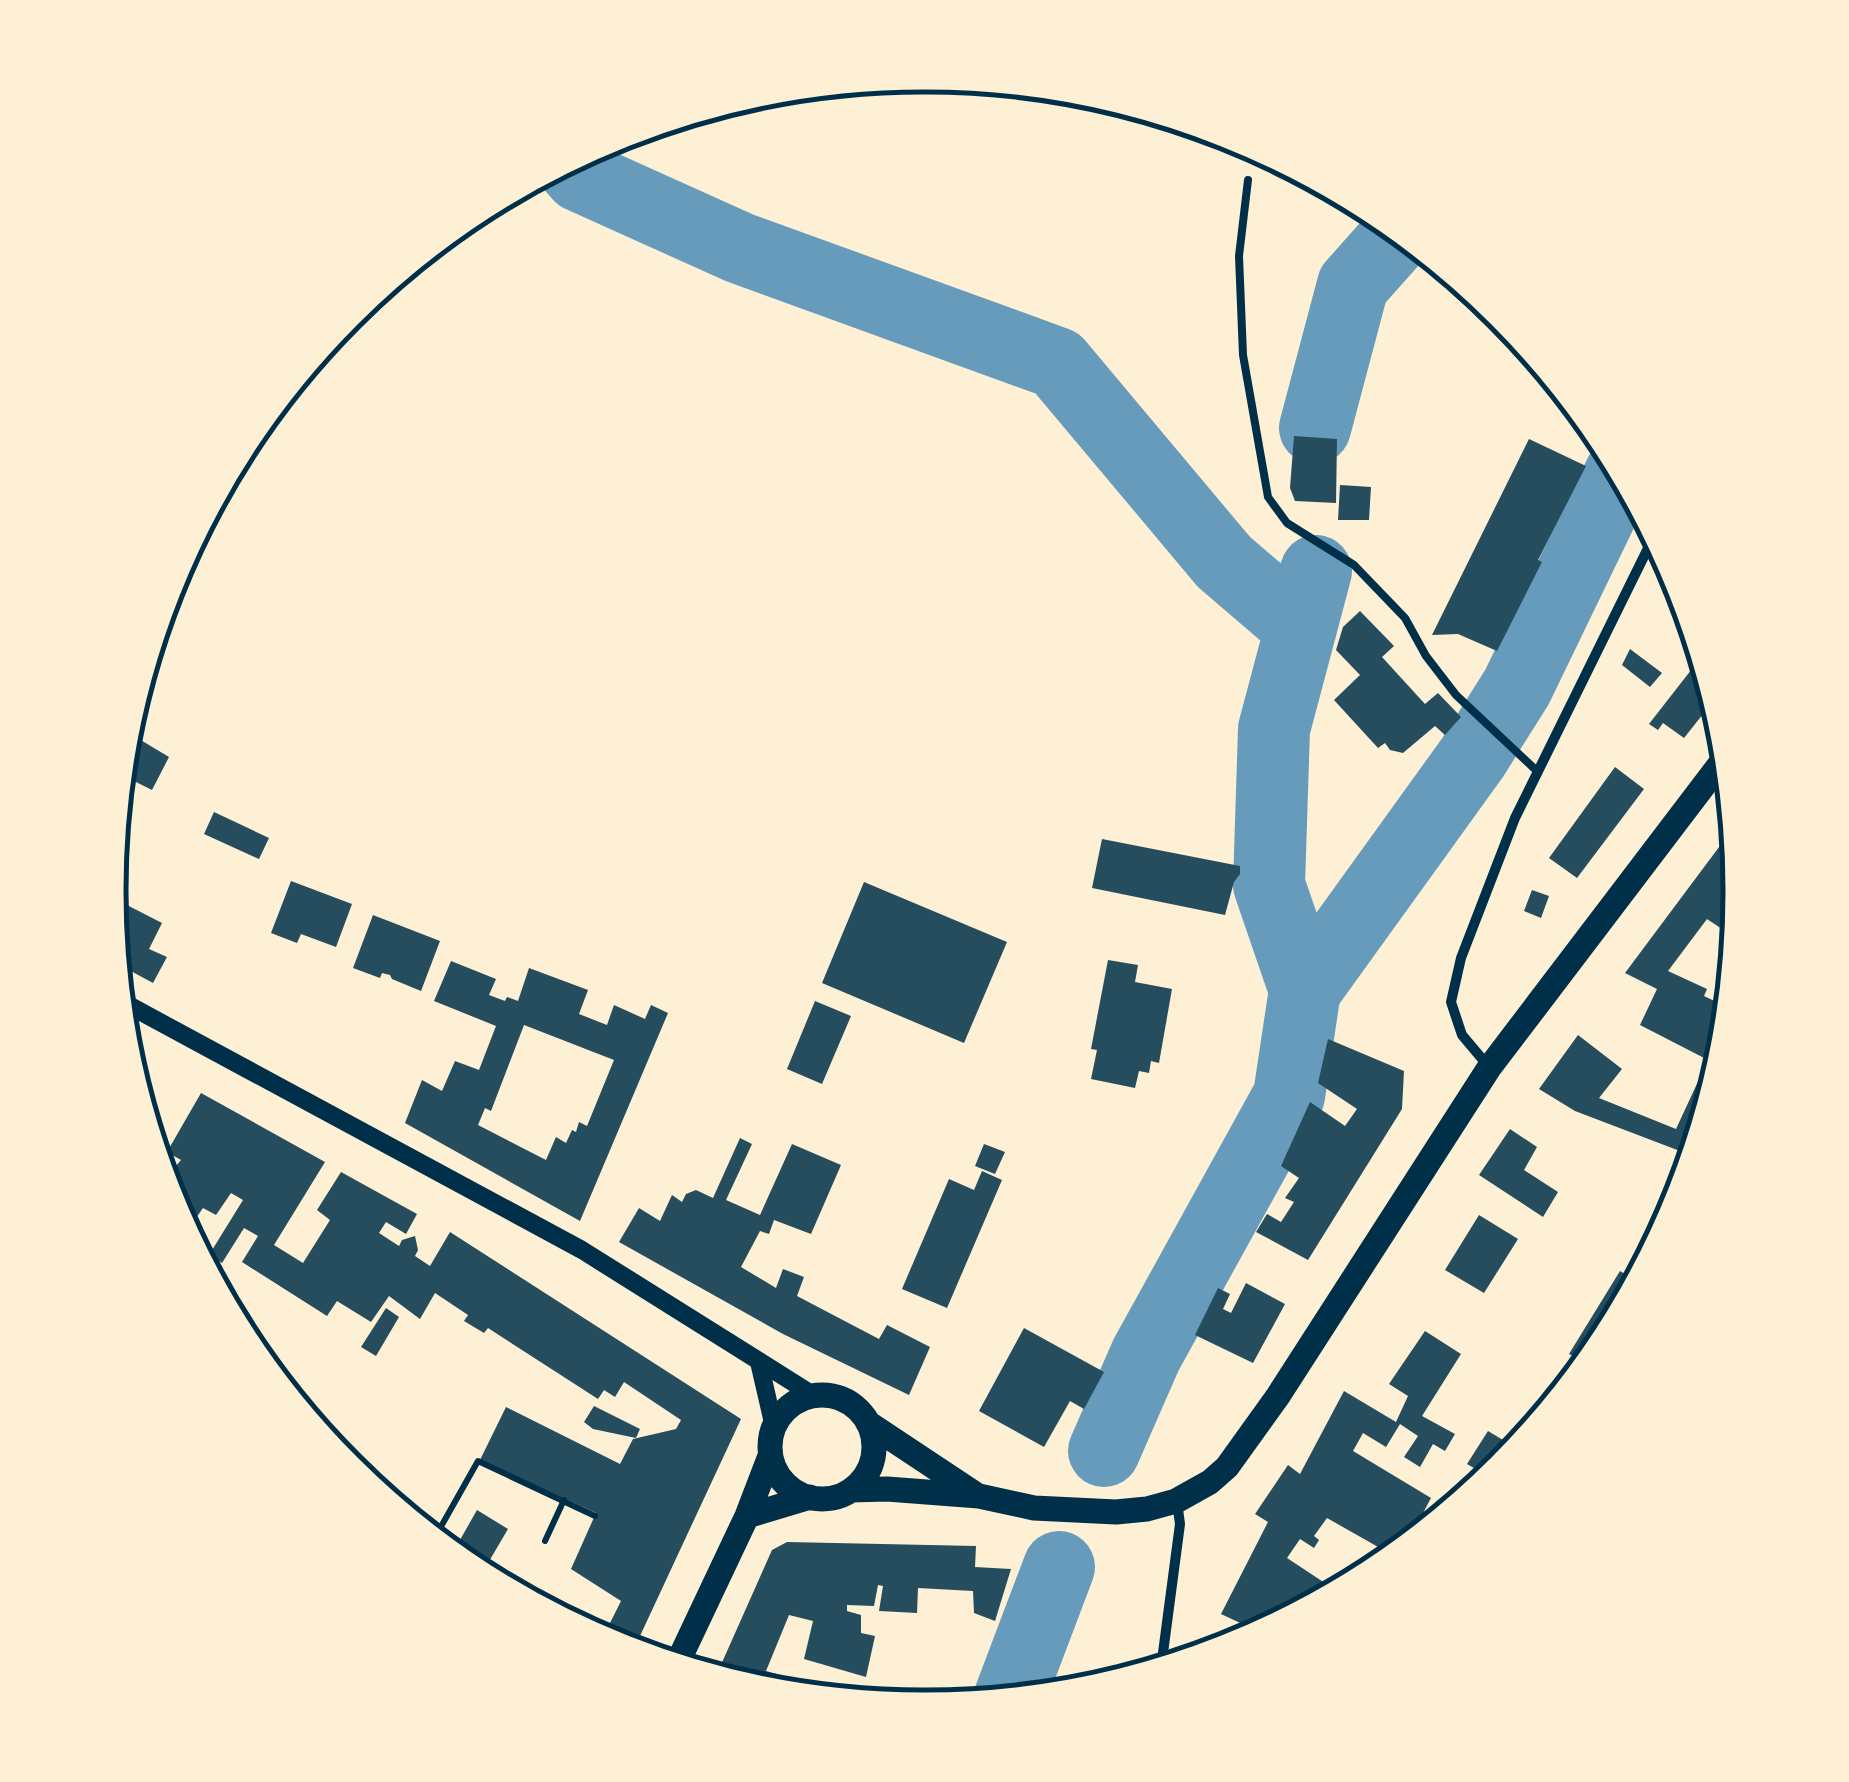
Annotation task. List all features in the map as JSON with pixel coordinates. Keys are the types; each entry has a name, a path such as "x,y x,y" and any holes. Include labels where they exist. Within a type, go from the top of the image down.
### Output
{"main road":[{"path":"850,1490 979,1496 1074,1512 1147,1509 1176,1501 1210,1482 1252,1434 1490,1068 1714,772"},
{"path":"683,1651 746,1516 770,1456 774,1427 783,1412 814,1396 830,1396 859,1410 868,1424 874,1453 870,1467 850,1490 746,1516"},
{"path":"868,1424 979,1496"},
{"path":"770,1456 778,1474 792,1489 810,1497"}],"street":[{"path":"1490,1068 1462,1035 1451,1002 1453,984 1490,878 1647,551"},
{"path":"135,1009 582,1250 814,1396"},
{"path":"758,1362 774,1427"},
{"path":"1164,1652 1180,1524 1176,1501"}],"lane":[{"path":"1248,180 1239,256 1243,355 1268,497 1287,523 1354,565 1405,618 1426,656 1456,695 1538,772"}],"path":[{"path":"441,1526 478,1461 596,1516"},
{"path":"545,1541 564,1500"}],"building":[{"path":"1294,436 1337,439 1336,503 1295,501 1290,488"},
{"path":"1529,439 1586,466 1538,560 1542,562 1497,651 1458,634 1432,635"},
{"path":"1340,485 1371,487 1369,520 1338,520"},
{"path":"1360,611 1394,646 1382,657 1425,704 1438,693 1461,717 1445,735 1435,726 1403,753 1390,750 1385,743 1378,748 1334,700 1360,675 1336,650 1343,627"},
{"path":"1630,649 1662,673 1650,687 1622,665"},
{"path":"1692,669 1703,714 1684,738 1663,723 1658,730 1649,724"},
{"path":"140,740 169,757 152,790 134,781"},
{"path":"1615,767 1644,789 1577,878 1549,858"},
{"path":"214,812 269,838 259,859 204,834"},
{"path":"1102,839 1240,866 1225,915 1092,888"},
{"path":"1721,844 1722,929 1707,919 1668,971 1707,989 1704,996 1715,1001 1705,1059 1640,1025 1657,989 1625,973"},
{"path":"291,881 352,904 336,947 301,934 297,943 271,933"},
{"path":"864,882 1007,942 964,1043 822,983"},
{"path":"1532,890 1549,896 1541,918 1524,911"},
{"path":"127,905 162,923 149,949 167,957 153,983 131,971"},
{"path":"373,915 440,941 421,991 390,975 382,973 380,978 353,968"},
{"path":"1108,960 1138,965 1135,982 1172,989 1159,1063 1151,1061 1149,1073 1139,1071 1135,1088 1091,1079 1097,1050 1091,1049"},
{"path":"451,961 496,979 489,995 505,1001 507,997 518,1001 529,968 588,990 579,1014 607,1025 614,1005 645,1019 651,1005 668,1013 580,1221 405,1123 422,1080 442,1091 455,1061 479,1070 496,1026 434,1001","holes":["524,1025 614,1060 587,1126 579,1122 566,1143 556,1137 546,1160 478,1125 485,1108 491,1111"]},
{"path":"815,1001 851,1016 822,1084 787,1069"},
{"path":"1578,1035 1622,1069 1599,1098 1676,1129 1702,1073 1680,1151 1575,1111 1539,1089"},
{"path":"1328,1039 1404,1071 1402,1109 1308,1260 1256,1232 1267,1214 1281,1222 1294,1202 1285,1198 1299,1178 1281,1166 1310,1102 1345,1126 1357,1109 1318,1083"},
{"path":"201,1093 325,1162 274,1245 303,1263 330,1220 317,1210 341,1172 417,1214 406,1234 386,1222 379,1233 399,1246 402,1240 415,1236 415,1256 430,1266 450,1232 741,1419 640,1637 609,1625 621,1601 571,1569 596,1513 480,1460 506,1407 620,1464 633,1439 676,1429 681,1420 624,1382 615,1397 604,1390 598,1399 488,1328 484,1333 464,1321 468,1315 435,1293 420,1319 389,1296 371,1322 337,1301 327,1316 242,1262 258,1236 244,1228 222,1263 212,1251 243,1200 231,1193 216,1215 203,1208 196,1218 175,1167 181,1160 169,1149"},
{"path":"1510,1129 1537,1147 1524,1170 1558,1192 1543,1217 1479,1175"},
{"path":"740,1138 752,1144 726,1200 760,1215 792,1144 841,1165 811,1234 774,1220 769,1234 760,1231 741,1267 776,1288 783,1269 804,1277 797,1296 879,1339 887,1325 930,1347 909,1395 783,1334 619,1242 639,1208 660,1221 672,1195 682,1202 686,1194 696,1190 713,1198"},
{"path":"984,1144 1005,1152 995,1174 975,1166"},
{"path":"982,1171 1002,1180 947,1308 902,1289 949,1179 974,1190"},
{"path":"1479,1215 1518,1239 1484,1293 1445,1270"},
{"path":"1620,1271 1625,1274 1588,1335 1573,1356 1569,1354"},
{"path":"1246,1283 1285,1304 1253,1363 1195,1335 1218,1288 1230,1294 1223,1309 1231,1313"},
{"path":"386,1308 399,1317 376,1356 361,1347"},
{"path":"1024,1328 1104,1372 1084,1409 1070,1401 1044,1447 979,1411"},
{"path":"1425,1331 1461,1354 1422,1416 1455,1434 1445,1451 1433,1444 1420,1467 1404,1457 1418,1436 1400,1424 1386,1447 1363,1433 1353,1451 1431,1498 1422,1515 1379,1547 1327,1518 1314,1536 1319,1540 1314,1548 1300,1539 1287,1558 1324,1583 1242,1624 1221,1614 1268,1522 1255,1514 1288,1465 1300,1474 1344,1391 1396,1422 1408,1396 1389,1384"},
{"path":"594,1406 640,1429 636,1438 593,1429 584,1422"},
{"path":"1488,1431 1503,1440 1475,1469 1467,1464"},
{"path":"477,1510 508,1529 490,1560 460,1540"},
{"path":"787,1542 976,1546 975,1567 1011,1569 995,1621 974,1613 973,1591 918,1588 917,1613 879,1611 883,1586 878,1585 874,1606 847,1605 847,1611 861,1615 861,1633 875,1636 866,1677 804,1659 813,1621 789,1615 766,1671 791,1678 722,1663 772,1550"}],"waterway":[{"path":"577,172 740,248 1057,363 1224,562 1301,628"},
{"path":"1315,428 1353,285 1390,243"},
{"path":"1104,1451 1146,1355 1289,1096 1305,990 1473,757 1517,687 1613,488"},
{"path":"1305,990 1269,885 1274,729 1316,571"},
{"path":"1015,1684 1059,1567"}]}
